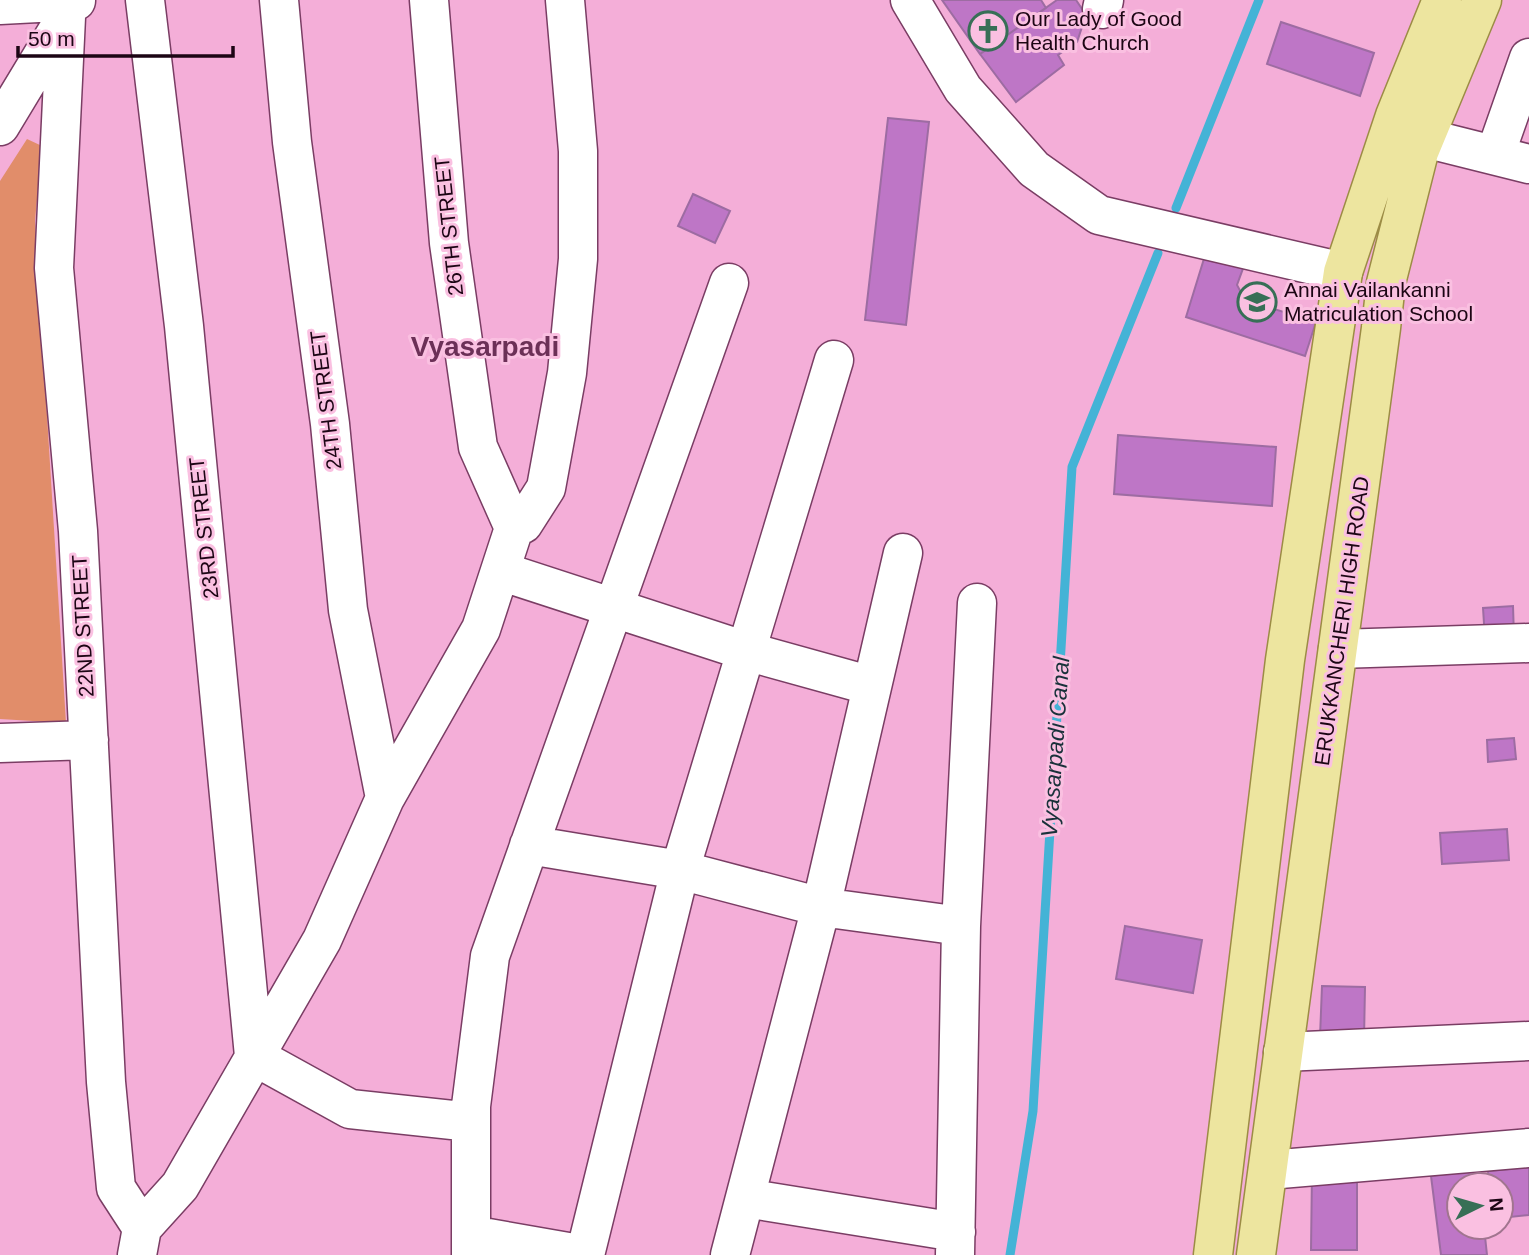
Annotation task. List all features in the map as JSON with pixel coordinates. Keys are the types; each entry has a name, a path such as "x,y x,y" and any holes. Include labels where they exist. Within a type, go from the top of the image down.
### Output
{"main road":[{"path":"1213,1255 1285,660 1343,272 1395,116 1442,0"},
{"name":"ERUKKANCHERI HIGH ROAD","path":"1256,1255 1386,283 1419,152 1482,0"}],"street":[{"name":"23RD STREET","path":"145,0 184,326 254,1056"},
{"name":"24TH STREET","path":"279,0 292,142 330,424 348,610 385,798"},
{"name":"26TH STREET","path":"429,0 449,243 478,447 514,528"},
{"path":"140,1241 180,1186 322,940 385,798 481,629 514,528 523,524 546,488 569,347 578,259 578,150 565,0"},
{"path":"910,0 963,89 1034,169 1099,215 1343,272"},
{"path":"0,5 73,6"},
{"path":"0,126 73,6"},
{"name":"22ND STREET","path":"73,6 54,268 78,531 106,1082 117,1188 140,1241"},
{"path":"1425,138 1512,159 1529,58"},
{"path":"729,283 490,956 471,1105 471,1245 585,1255 680,870 834,360"},
{"path":"730,1255 821,907 903,553"},
{"path":"500,571 746,651 872,686"},
{"path":"745,1198 956,1243 961,926 977,603"},
{"path":"1338,649 1529,643"},
{"path":"0,743 89,740"},
{"path":"529,845 680,870 821,907 961,926"},
{"path":"1283,1052 1529,1041"},
{"path":"254,1056 350,1109 471,1122"},
{"path":"1268,1170 1529,1147"}],"shaded area":[{"path":"27,139 42,146 35,221 66,723 0,719 0,181"}],"building":[{"name":"Our Lady of Good Health Church","path":"942,0 1041,0 1046,8 980,54"},
{"path":"1057,0 1076,0 1086,15 1077,42 1058,55 1064,65 1016,102 980,54"},
{"path":"1281,22 1374,53 1360,96 1267,64"},
{"path":"888,118 929,122 906,325 865,320"},
{"path":"693,194 730,211 715,243 678,226"},
{"name":"Annai Vailankanni Matriculation School","path":"1207,249 1245,263 1237,285 1245,300 1316,322 1305,356 1186,317"},
{"path":"1118,435 1276,447 1272,506 1114,494"},
{"path":"1513,606 1514,637 1485,639 1483,608"},
{"path":"1514,738 1516,759 1488,762 1487,740"},
{"path":"1507,829 1509,860 1442,864 1440,833"},
{"path":"1125,926 1202,940 1193,993 1116,979"},
{"path":"1322,986 1365,987 1364,1039 1320,1037"},
{"path":"1529,1167 1529,1215 1515,1216 1515,1171 1488,1171"},
{"path":"1312,1172 1357,1173 1357,1250 1311,1250"},
{"path":"1445,1174 1445,1241 1486,1241 1487,1255 1441,1255 1431,1176"}],"waterway":[{"name":"Vyasarpadi Canal","path":"1176,208 1259,0"},
{"name":"Vyasarpadi Canal","path":"1010,1255 1033,1111 1072,467 1158,253"}],"place":[{"name":"Our Lady of Good Health Church","path":"988,31"},
{"name":"Annai Vailankanni Matriculation School","path":"1257,302"}],"district":[{"name":"Vyasarpadi","path":"485,346"}]}
